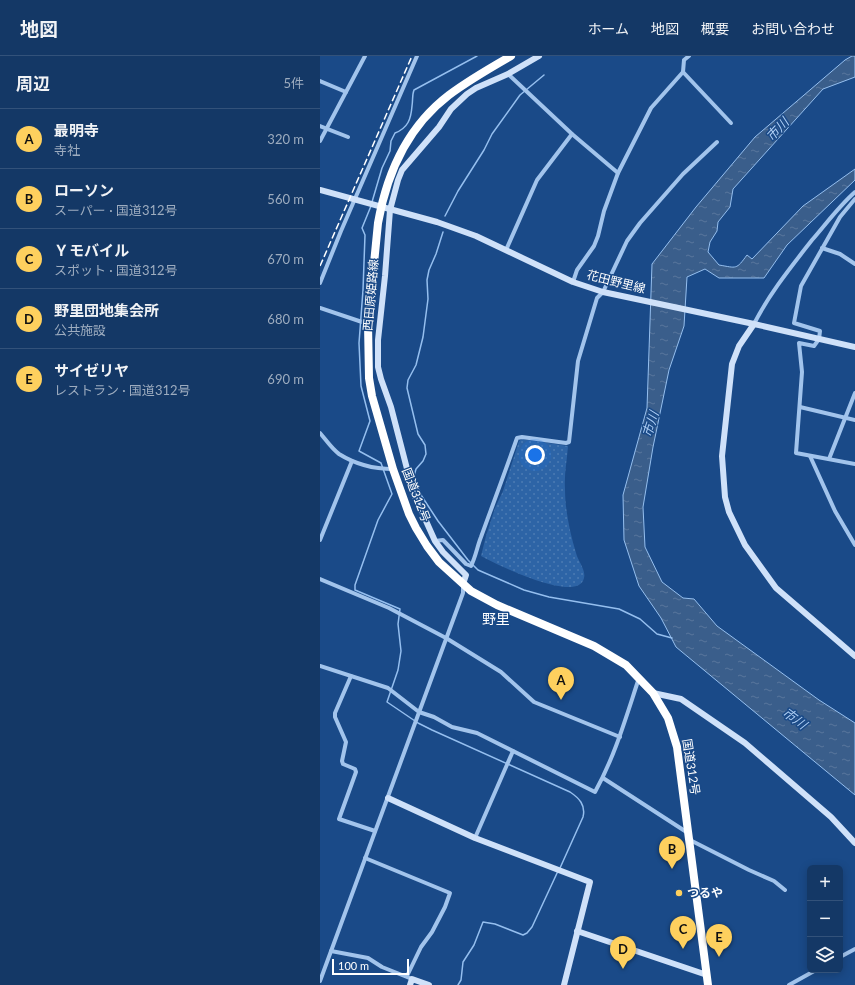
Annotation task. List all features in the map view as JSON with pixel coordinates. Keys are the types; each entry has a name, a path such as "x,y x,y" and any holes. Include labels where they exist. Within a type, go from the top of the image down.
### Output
{"highway":[{"name":"国道312号","path":"511,56 474,78 449,95 433,109 416,128 402,150 389,176 381,207 368,324 368,354 372,396 393,469 409,514 427,546 439,562 471,591 497,605 594,646 612,656 626,665 654,693 668,718 677,747 708,985"}],"street":[{"path":"320,141 365,56"},
{"path":"320,283 417,56"},
{"name":"西田原姫路線","path":"463,584 466,575 443,552 435,541 413,492 391,407 378,367 378,340 390,210 402,170 439,127 451,109 476,88 508,74 539,56"},
{"path":"573,282 577,270 594,246 604,211 618,173 651,108 683,72 684,60 690,56"},
{"path":"683,72 731,123"},
{"path":"508,74 572,134 618,173"},
{"path":"320,81 346,92"},
{"path":"320,126 348,137"},
{"path":"506,250 536,180 572,134"},
{"path":"435,541 443,540 466,564 471,566 517,438 522,437 566,444 569,442 578,361 597,298 606,293 627,241 640,223 683,174 717,142"},
{"name":"花田野里線","path":"320,190 437,222 476,236 573,282 606,293 855,347"},
{"path":"855,192 835,212 789,270 751,324 739,346 732,364 722,456 724,497 744,545 776,588 855,656"},
{"path":"855,199 840,217 801,286 794,323 820,331 819,340 814,346 799,343 802,372 796,453 855,464"},
{"path":"822,248 840,254 855,264"},
{"path":"320,308 368,324"},
{"path":"829,459 855,393"},
{"path":"800,407 855,420"},
{"path":"320,433 338,453 352,461 378,469 393,469"},
{"path":"810,456 838,516 855,545"},
{"path":"320,540 352,461"},
{"path":"320,579 389,608 446,638 501,672 534,702 620,737"},
{"path":"320,981 463,593 463,584"},
{"path":"320,666 388,688 419,712 434,717 452,727 477,733 595,792 603,778 620,737 639,677"},
{"path":"351,676 335,713 335,717 346,742 342,761 343,764 354,769 356,772 339,819 375,831"},
{"path":"654,693 681,699 745,743 830,817 855,843"},
{"path":"475,838 513,751"},
{"path":"603,778 689,837 749,870 774,881 785,890"},
{"path":"388,798 475,838 590,882 564,985"},
{"path":"365,858 450,893 445,907 432,932 421,947 410,980"},
{"path":"577,931 707,975"},
{"path":"843,955 855,949"},
{"path":"331,951 368,958 382,967 410,980 429,985"},
{"path":"789,985 811,973"}],"shaded area":[{"path":"522,439 568,446 565,473 565,497 570,529 584,575 584,578 578,585 567,587 536,580 519,574 481,556 495,508 503,491 519,441"}],"water":[{"name":"市川","path":"855,56 855,77 823,89 733,189 730,207 718,222 717,231 710,242 708,252 719,265 736,267 747,255 752,259 803,206 855,169 855,180 787,245 764,278 719,278 705,269 687,277 684,326 669,370 653,447 643,507 645,547 662,582 683,598 694,599 717,626 819,700 855,723 855,795 676,647 661,618 639,586 624,540 623,495 647,408 652,264 696,207 755,137 845,60"}],"waterway":[{"path":"372,202 382,168 390,151 391,141 395,133 406,126 410,119 414,90 477,56"},
{"path":"445,216 492,134 520,95 544,75"},
{"path":"371,206 362,228 365,235 359,343 361,386 370,421 359,451 381,463 392,494 378,520 355,585 355,590 400,609 398,624 401,651 398,670 387,702 418,723 570,792 581,802 584,809 583,817 560,868"},
{"path":"443,232 429,270 427,280 428,299 423,337 416,365 408,380 407,388 418,434 425,445 426,454 423,461 416,469 414,476 421,495 438,521 468,560 478,570 524,590 549,597 619,609 640,619 657,634 672,638"},
{"path":"458,985 461,980 463,962 474,945 483,922 495,924 523,935 527,933 532,927 558,871"}],"railway":[{"path":"320,266 412,56"}],"place":[{"name":"最明寺","path":"561,700"},
{"name":"ローソン","path":"672,869"},
{"name":"つるや","path":"679,893"},
{"name":"Ｙモバイル","path":"683,949"},
{"name":"サイゼリヤ","path":"719,957"},
{"name":"野里団地集会所","path":"623,969"}],"district":[{"name":"野里","path":"496,619"}]}
